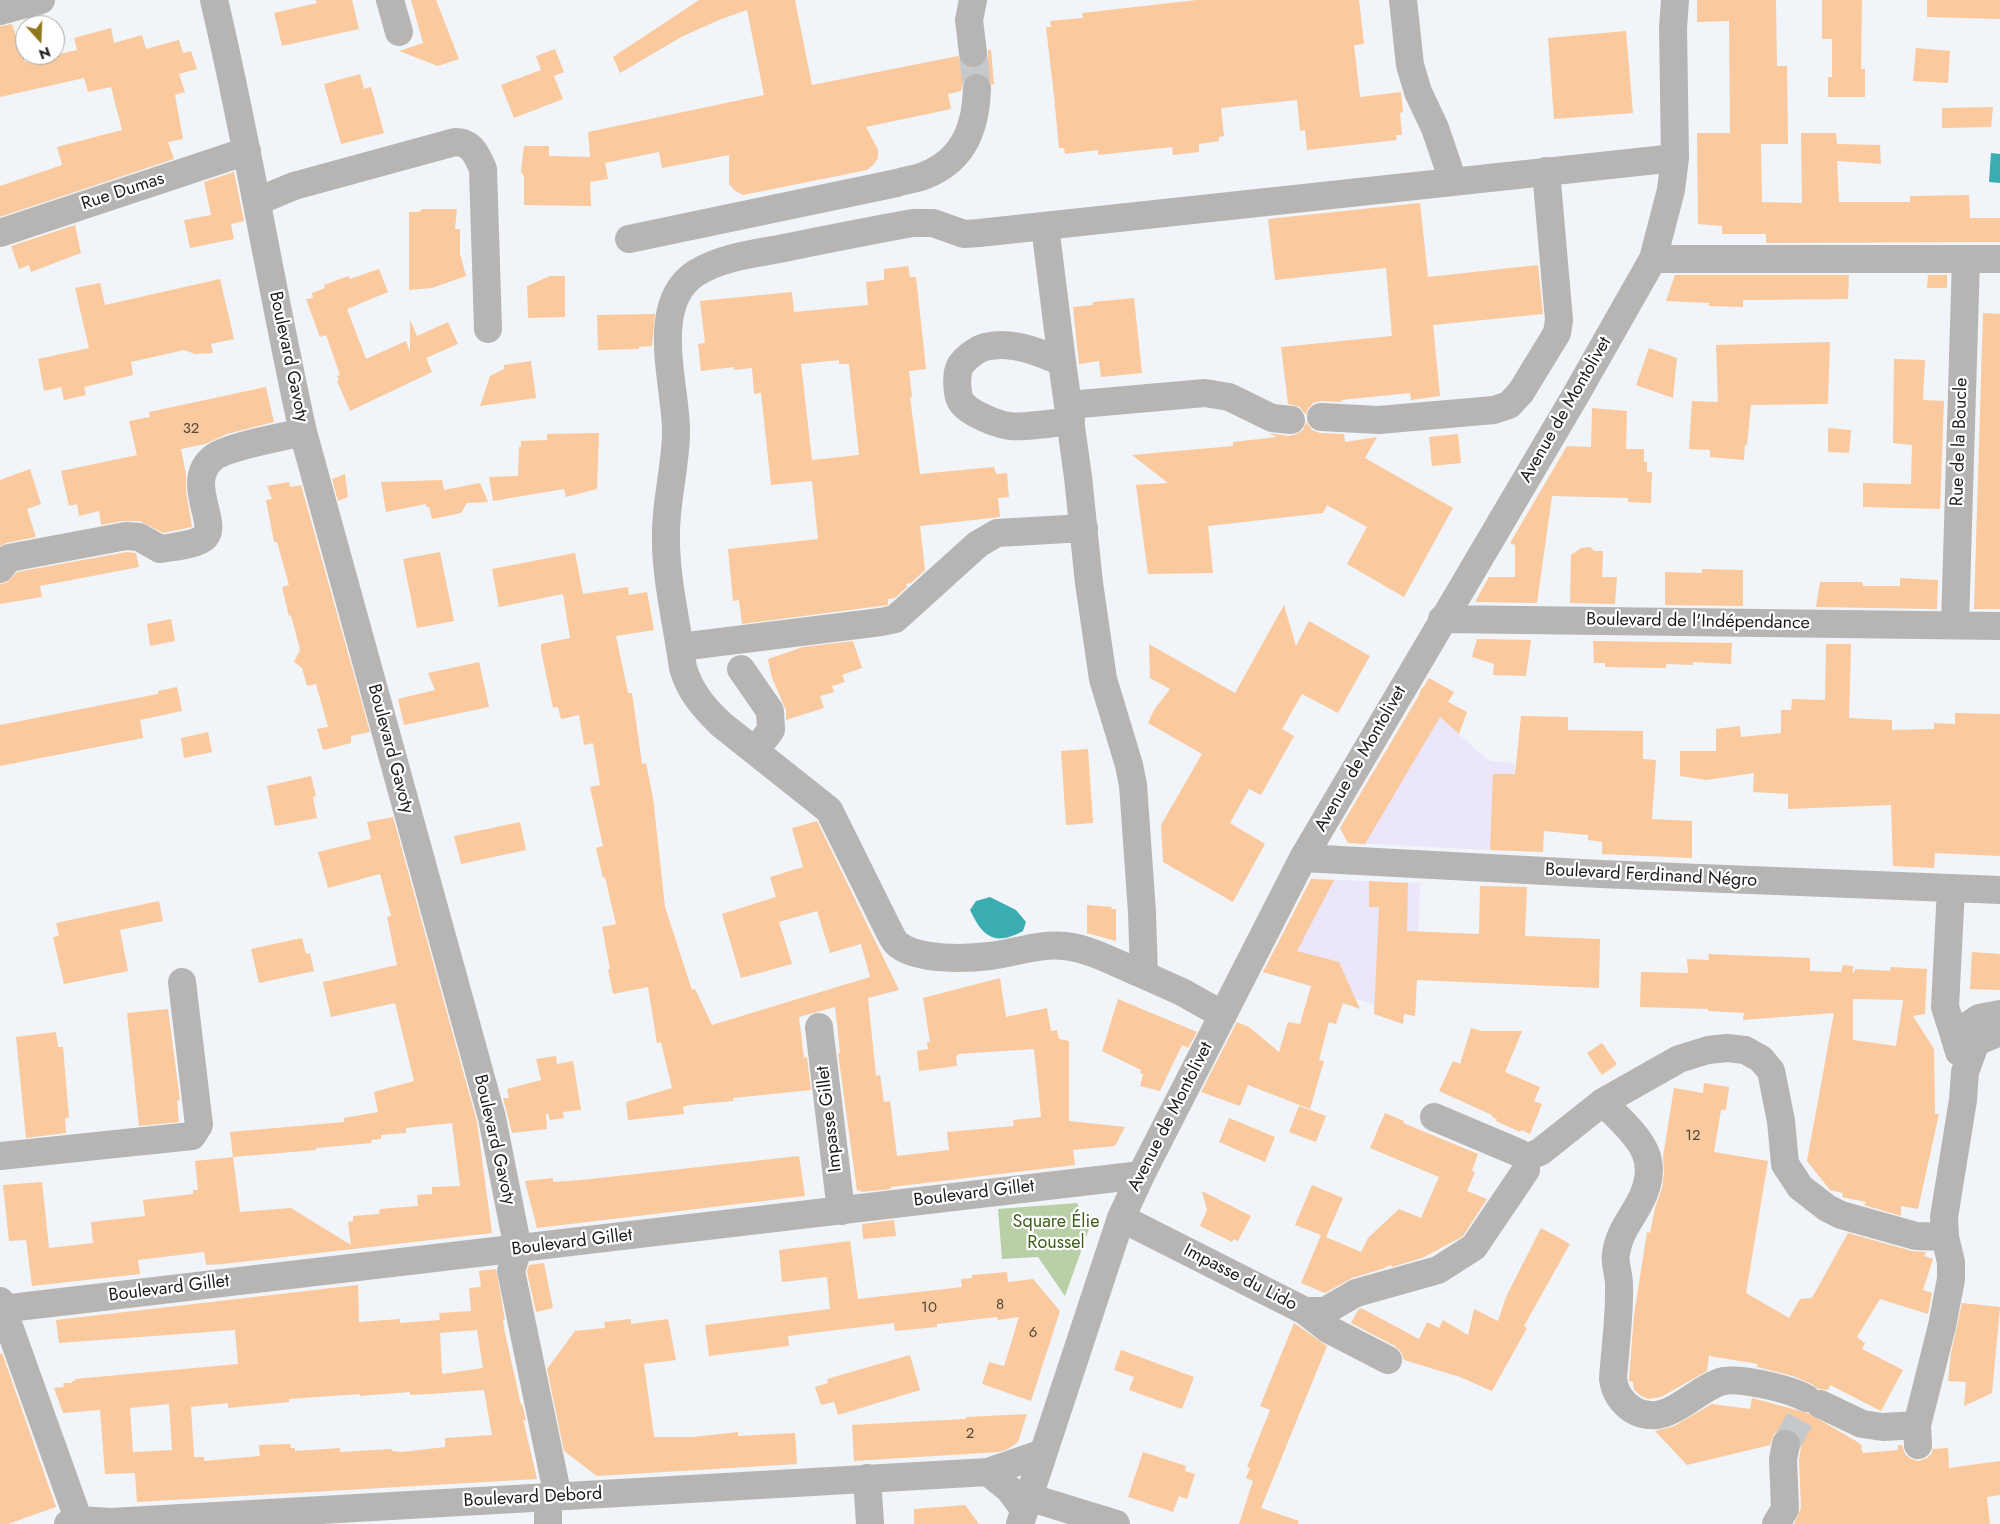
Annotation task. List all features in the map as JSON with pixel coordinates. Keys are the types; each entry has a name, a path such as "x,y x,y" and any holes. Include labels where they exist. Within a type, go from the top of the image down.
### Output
{"street":[{"path":"0,11 41,0"},
{"name":"Boulevard Gavoty","path":"214,0 258,201 284,347 303,432 492,1118 518,1249 511,1271 553,1497 548,1524"},
{"path":"390,0 399,32"},
{"path":"973,0 969,20 973,54"},
{"path":"1403,0 1410,65 1418,92 1435,128 1453,181"},
{"name":"Avenue de Montolivet","path":"1024,1510 1121,1218 1141,1175 1303,858 1442,619 1574,398 1653,259 1672,190 1674,158 1673,28 1675,0"},
{"path":"629,239 927,175 951,160 968,138 976,110 977,88"},
{"path":"258,201 294,186 455,142 464,142 473,150 483,169 488,329"},
{"name":"Rue Dumas","path":"0,233 247,151"},
{"path":"1223,1014 1182,992 1144,975 1068,946 1034,947 990,956 966,958 925,955 898,945 889,931 829,810 722,725 697,698 687,681 666,565 666,531 676,430 667,335 671,311 677,294 695,274 730,259 913,223 933,223 964,234 1674,158"},
{"path":"1321,417 1379,420 1494,410 1509,405 1521,392 1557,333 1559,320 1546,171"},
{"path":"1045,226 1070,413 1089,583 1103,679 1129,765 1133,785 1142,912 1144,975"},
{"path":"1653,259 2000,259"},
{"name":"Rue de la Boucle","path":"1954,625 1966,259"},
{"path":"1062,362 1032,350 1007,346 984,347 972,354 960,366 957,387 961,403 981,416 1010,426 1070,413 1206,393 1228,397 1272,418 1291,420"},
{"path":"0,569 9,558 126,536 139,537 160,549 196,542 205,537 208,529 200,490 206,466 214,457 227,451 303,432"},
{"path":"680,647 895,619 978,544 997,533 1084,528"},
{"name":"Boulevard de l'Indépendance","path":"1442,619 2000,626"},
{"path":"741,669 770,711 771,730 756,751"},
{"name":"Boulevard Ferdinand Négro","path":"1303,858 1601,874 2000,890"},
{"path":"1951,888 1944,1007 1965,1072"},
{"path":"0,1156 192,1136 199,1125 182,982"},
{"path":"1954,1035 1979,1018 2000,1014"},
{"name":"Impasse Gillet","path":"819,1027 840,1211"},
{"path":"1603,1102 1641,1142 1648,1158 1649,1174 1641,1200 1620,1235 1615,1256 1619,1284 1613,1379 1615,1392 1626,1405 1638,1413 1650,1416 1668,1412 1721,1382 1738,1381 1782,1389 1862,1424 1917,1435 1951,1279 1951,1262 1945,1237 1944,1217 1963,1100 1965,1072 1976,1042 2000,1032"},
{"path":"1434,1117 1519,1153 1526,1158 1540,1152 1603,1102 1680,1058 1708,1050 1727,1048 1745,1050 1761,1059 1771,1071 1781,1121 1785,1164 1800,1187 1828,1208 1841,1215 1916,1236 1945,1237"},
{"name":"Impasse du Lido","path":"1121,1218 1305,1311 1325,1311 1356,1293 1438,1270 1474,1247 1526,1170 1526,1158"},
{"name":"Boulevard Gillet","path":"1,1306 518,1249 1141,1175"},
{"path":"1,1306 75,1523"},
{"path":"1305,1311 1328,1329 1388,1360"},
{"path":"1776,1524 1785,1509 1783,1459 1786,1444"},
{"name":"Boulevard Debord","path":"75,1523 461,1513 553,1497 988,1472 1043,1453"},
{"path":"988,1472 1009,1489 1024,1510 1116,1524"},
{"path":"867,1478 870,1524"}],"shaded area":[{"path":"1418,697 1485,758 1492,761 1515,763 1511,851 1348,843 1340,828"},
{"path":"1311,879 1420,883 1415,1016 1263,972"}],"green space":[{"name":"Square Élie Roussel","path":"1077,1203 1089,1229 1065,1296 1038,1257 1002,1259 998,1209"}],"water":[{"path":"1991,153 2000,154 2000,183 1989,182"},
{"path":"990,897 1016,910 1026,922 1023,931 1005,938 991,937 985,933 970,910 976,901"}],"building":[{"path":"316,0 352,0 359,29 282,46 274,13 317,3"},
{"path":"411,0 436,0 459,59 438,66 399,51 423,43"},
{"path":"699,0 795,0 812,85 958,56 961,63 966,67 975,68 983,65 988,59 988,50 991,50 994,84 992,85 985,75 977,72 971,74 964,80 961,91 948,94 951,109 866,127 878,150 878,158 867,170 743,195 734,190 729,184 729,155 662,168 659,152 605,163 608,179 590,182 591,206 524,205 524,176 521,172 524,146 549,146 549,156 590,157 588,132 764,95 747,10 683,36 620,73 613,57"},
{"path":"1197,0 1359,0 1364,44 1354,45 1360,97 1401,92 1403,112 1400,113 1402,135 1396,135 1397,140 1307,150 1305,130 1300,131 1297,100 1221,108 1224,136 1219,137 1219,141 1199,144 1199,152 1173,155 1172,147 1098,155 1098,150 1065,154 1064,148 1059,148 1046,27 1051,27 1050,21 1083,18 1082,13"},
{"path":"1697,0 1776,0 1777,66 1787,66 1788,144 1761,144 1762,202 1802,203 1801,133 1836,133 1837,144 1880,145 1881,164 1837,161 1839,202 1910,202 1910,196 1969,195 1970,218 2000,218 2000,242 1766,243 1766,234 1722,234 1722,226 1698,224 1697,133 1730,133 1729,21 1697,22"},
{"path":"1822,0 1862,0 1861,69 1865,69 1865,97 1828,97 1828,77 1832,77 1832,39 1822,39"},
{"path":"1927,0 2000,0 2000,19 1927,17"},
{"path":"12,24 15,33 15,65 65,65 65,53 77,50 74,38 111,28 114,43 142,35 146,49 179,40 183,53 191,51 197,69 179,74 185,92 175,95 183,139 168,142 174,159 0,217 0,186 62,165 57,147 122,130 111,87 88,92 84,78 0,97 0,26"},
{"path":"1626,31 1633,113 1554,119 1548,38"},
{"path":"1916,48 1950,51 1948,83 1913,81"},
{"path":"555,49 564,72 554,76 563,99 514,118 501,85 541,70 536,56"},
{"path":"360,74 364,89 371,87 384,133 341,144 324,84"},
{"path":"1993,107 1991,127 1942,128 1942,108"},
{"path":"234,172 244,221 231,224 234,239 190,248 184,220 211,215 204,182"},
{"path":"1420,203 1428,277 1538,265 1543,314 1433,325 1440,396 1411,400 1410,393 1341,400 1342,402 1321,401 1313,403 1306,415 1300,407 1288,404 1281,347 1392,336 1386,268 1275,280 1268,219"},
{"path":"422,209 457,209 455,229 460,229 460,254 466,276 432,288 409,290 409,212 419,212"},
{"path":"75,225 81,253 31,272 29,265 19,269 11,246"},
{"path":"908,266 910,277 916,277 926,369 909,371 912,397 910,397 920,474 994,467 996,474 1007,473 1009,497 998,498 1000,517 920,526 925,570 911,583 906,584 907,587 895,598 888,599 888,605 742,624 739,600 733,601 728,549 818,539 812,481 771,485 761,393 754,394 752,368 734,370 734,367 701,371 698,344 705,343 700,301 792,292 794,312 868,305 866,282 884,280 884,269","holes":["839,360 839,364 849,364 859,455 812,460 801,364"]},
{"path":"379,269 388,292 347,309 366,359 406,341 410,352 410,320 417,336 448,322 458,344 426,358 432,372 350,411 337,381 339,380 337,376 340,375 326,335 320,337 306,299 313,298 312,293 325,288 324,285 348,276 350,279"},
{"path":"1675,275 1849,275 1848,299 1743,300 1743,307 1708,306 1710,303 1666,301"},
{"path":"1928,275 1947,275 1947,288 1927,288"},
{"path":"550,276 565,276 565,317 528,318 527,286"},
{"path":"220,279 234,339 211,344 213,353 195,354 184,350 131,362 133,375 84,387 86,395 64,400 61,387 44,391 38,359 89,348 75,288 100,283 105,305"},
{"path":"1134,298 1142,373 1101,377 1099,361 1079,364 1073,307 1093,305 1093,302"},
{"path":"1983,313 2000,314 2000,609 1974,609"},
{"path":"655,314 652,346 639,347 639,349 598,350 597,315"},
{"path":"1830,342 1828,404 1751,405 1744,460 1710,457 1710,450 1689,449 1692,401 1718,402 1716,345"},
{"path":"1649,348 1677,358 1673,398 1636,385"},
{"path":"1894,359 1925,360 1923,400 1944,401 1940,509 1863,507 1863,483 1911,484 1912,445 1893,443"},
{"path":"531,361 536,398 480,406 490,376 504,369 504,365"},
{"path":"266,387 274,422 227,434 205,444 181,449 192,527 163,533 140,521 123,521 101,525 99,511 79,516 77,504 69,506 61,471 137,455 129,421 150,417 149,412"},
{"path":"1592,408 1627,411 1626,449 1644,449 1644,462 1647,462 1647,472 1652,472 1651,503 1628,502 1628,498 1552,496 1537,603 1475,602 1489,577 1515,577 1515,545 1510,543 1567,446 1591,447"},
{"path":"1306,422 1312,430 1320,433 1344,434 1345,442 1377,437 1365,458 1453,508 1404,597 1347,564 1367,527 1327,505 1323,513 1208,526 1213,573 1148,574 1136,485 1168,483 1132,455 1233,446 1233,442 1277,437 1269,433 1289,436 1303,430"},
{"path":"1828,428 1851,430 1849,453 1828,452"},
{"path":"599,433 597,489 566,497 564,489 493,501 489,477 518,476 521,441 547,440 547,434"},
{"path":"1458,434 1461,463 1432,466 1429,437"},
{"path":"30,469 41,504 27,509 36,537 0,546 0,480"},
{"path":"345,474 348,497 338,501 332,479"},
{"path":"442,480 444,490 480,483 488,502 467,503 461,513 432,519 429,507 426,507 426,504 386,512 381,482"},
{"path":"289,482 290,487 301,485 370,732 351,736 351,743 323,750 317,729 328,727 316,684 307,686 302,668 294,662 300,650 282,587 289,585 277,542 274,542 266,500 272,499 267,486"},
{"path":"1590,547 1594,551 1603,551 1602,577 1617,577 1615,604 1570,603 1571,555 1581,548"},
{"path":"127,552 136,553 139,567 40,586 42,597 0,604 0,584 6,583 17,572"},
{"path":"440,552 454,621 417,628 403,559"},
{"path":"575,553 583,594 628,587 629,595 647,592 654,630 616,636 628,693 632,693 642,764 646,763 653,798 665,907 692,990 695,989 712,1025 870,977 861,944 830,953 817,911 779,922 792,964 741,978 722,914 776,897 770,877 803,867 792,828 817,821 899,990 868,998 876,1076 880,1075 884,1102 890,1101 897,1156 949,1150 947,1132 1014,1126 1013,1120 1041,1117 1034,1049 958,1054 956,1057 957,1066 919,1071 917,1051 928,1049 927,1042 930,1042 923,998 1000,978 1006,1017 1047,1008 1051,1031 1057,1030 1059,1039 1069,1041 1069,1121 1125,1127 1115,1146 1073,1150 1075,1165 891,1187 891,1189 857,1191 838,1053 840,1053 835,1007 799,1017 804,1058 807,1057 811,1090 733,1098 733,1101 689,1105 683,1107 684,1114 628,1120 626,1102 672,1088 661,1042 657,1043 648,987 613,994 602,927 616,924 596,848 603,846 590,787 600,785 593,743 584,745 579,715 561,719 558,707 553,708 541,650 541,644 570,638 563,594 499,607 492,569"},
{"path":"1702,569 1743,570 1743,606 1665,605 1665,572 1702,573"},
{"path":"1900,578 1938,580 1937,609 1816,607 1820,582 1862,582 1863,586 1900,586"},
{"path":"1284,605 1296,646 1309,621 1370,656 1338,713 1302,694 1282,729 1294,736 1261,795 1249,789 1230,823 1265,844 1233,902 1163,862 1161,825 1202,754 1148,723 1154,710 1170,689 1150,678 1149,644 1235,693"},
{"path":"171,619 175,641 150,646 147,624"},
{"path":"1477,639 1531,640 1526,676 1493,675 1494,664 1472,657"},
{"path":"853,641 862,668 842,675 845,682 832,686 834,692 820,696 824,708 786,720 786,710 772,678 768,659 803,647"},
{"path":"1593,641 1732,643 1731,664 1693,662 1693,665 1666,664 1666,668 1605,667 1605,663 1594,663"},
{"path":"1826,644 1851,644 1849,718 1892,720 1892,730 1934,729 1934,723 1955,724 1955,713 2000,714 2000,856 1935,853 1934,868 1893,866 1891,805 1788,809 1788,794 1753,792 1754,773 1706,780 1680,776 1680,751 1716,751 1716,729 1740,726 1741,737 1781,733 1781,710 1791,710 1792,699 1825,700"},
{"path":"479,662 489,707 404,725 398,699 435,690 428,673"},
{"path":"1429,678 1454,692 1448,702 1467,712 1459,734 1440,717 1365,844 1348,843 1340,828"},
{"path":"177,687 182,711 140,720 143,738 0,766 0,725 158,694 158,691"},
{"path":"1521,716 1568,717 1568,730 1643,731 1643,759 1656,760 1652,819 1692,821 1692,858 1602,854 1602,842 1588,840 1588,835 1544,831 1543,852 1490,850 1493,774 1515,774"},
{"path":"208,732 212,752 184,758 181,738"},
{"path":"1088,749 1093,823 1066,825 1061,751"},
{"path":"311,776 316,796 313,797 317,818 275,826 267,786"},
{"path":"393,817 477,1122 492,1233 223,1264 206,1265 204,1252 138,1260 140,1274 32,1286 26,1240 9,1241 3,1185 42,1182 49,1248 93,1243 91,1222 145,1216 143,1200 193,1194 193,1190 198,1190 195,1161 233,1157 230,1132 344,1122 344,1118 378,1112 374,1092 414,1081 395,1003 331,1017 323,982 397,965 387,917 391,916 380,874 328,888 318,852 371,839 367,822","holes":["452,1123 460,1186 432,1187 432,1194 417,1195 418,1206 380,1209 379,1214 353,1216 353,1221 348,1222 351,1245 291,1208 240,1212 233,1157 372,1143 371,1140 381,1139 381,1135 406,1133 406,1128"]},
{"path":"520,822 526,850 461,864 454,836"},
{"path":"1311,879 1334,880 1297,951 1339,962 1360,1009 1343,1003 1336,1024 1329,1022 1319,1060 1324,1061 1310,1109 1248,1085 1240,1106 1201,1092 1237,1022 1249,1027 1279,1052 1288,1022 1300,1024 1311,986 1263,972"},
{"path":"1369,881 1408,883 1407,931 1479,934 1480,886 1527,887 1525,936 1600,939 1599,988 1417,980 1415,1016 1404,1014 1403,1024 1374,1014 1379,907 1369,907"},
{"path":"159,901 163,921 120,930 128,971 64,984 53,937 59,936 56,923"},
{"path":"1087,905 1116,909 1116,941 1087,933"},
{"path":"302,938 306,954 310,953 314,971 259,983 251,949"},
{"path":"1972,952 2000,954 2000,990 1970,989"},
{"path":"1708,954 1810,958 1810,971 1841,972 1843,965 1853,966 1853,973 1855,969 1890,971 1891,967 1927,969 1925,1014 1913,1016 1934,1049 1935,1114 1939,1114 1918,1209 1901,1206 1901,1216 1864,1205 1866,1202 1842,1197 1843,1193 1830,1190 1807,1161 1834,1013 1743,1020 1744,1013 1708,1011 1708,1009 1640,1007 1641,972 1688,973 1687,959 1709,960","holes":["1853,999 1903,1000 1896,1046 1853,1040"]},
{"path":"1118,999 1197,1032 1188,1048 1182,1045 1160,1091 1140,1086 1143,1074 1140,1073 1141,1070 1102,1051"},
{"path":"168,1009 180,1100 177,1101 179,1122 139,1126 127,1013"},
{"path":"1471,1028 1482,1031 1522,1031 1505,1072 1540,1087 1534,1101 1542,1104 1530,1134 1521,1130 1520,1132 1496,1121 1497,1119 1492,1117 1492,1115 1439,1091 1453,1061 1460,1064"},
{"path":"56,1032 58,1047 63,1047 69,1118 65,1118 66,1133 26,1138 16,1037"},
{"path":"1602,1043 1617,1064 1602,1075 1587,1053"},
{"path":"556,1056 557,1064 573,1061 581,1110 563,1112 564,1118 550,1120 548,1114 546,1114 547,1129 512,1133 503,1098 509,1098 507,1089 541,1080 536,1059"},
{"path":"1704,1083 1729,1087 1726,1110 1721,1110 1714,1152 1768,1161 1746,1293 1789,1318 1800,1299 1812,1298 1848,1233 1912,1251 1926,1252 1924,1256 1933,1259 1923,1290 1932,1293 1928,1314 1880,1299 1857,1337 1865,1343 1862,1349 1903,1370 1881,1411 1830,1385 1828,1390 1818,1389 1812,1384 1793,1376 1757,1367 1758,1364 1709,1356 1707,1371 1661,1397 1648,1399 1641,1396 1634,1390 1633,1382 1629,1381 1634,1315 1647,1232 1650,1233 1655,1208 1662,1188 1664,1173 1663,1157 1674,1088 1703,1093"},
{"path":"1299,1106 1326,1116 1316,1142 1289,1132"},
{"path":"1385,1113 1404,1121 1403,1123 1478,1154 1472,1171 1475,1172 1467,1191 1487,1199 1463,1236 1422,1258 1392,1267 1391,1265 1352,1278 1325,1293 1301,1283 1321,1235 1295,1225 1312,1185 1343,1198 1326,1237 1361,1252 1368,1238 1399,1209 1421,1218 1439,1177 1370,1148"},
{"path":"1229,1118 1275,1137 1265,1162 1219,1142"},
{"path":"799,1156 805,1196 537,1228 525,1181 553,1178 553,1182 581,1180"},
{"path":"1202,1191 1251,1216 1238,1241 1234,1239 1232,1242 1200,1226 1207,1210"},
{"path":"894,1220 896,1236 863,1239 862,1224"},
{"path":"1541,1228 1570,1244 1524,1326 1527,1328 1492,1391 1460,1377 1404,1360 1401,1352 1395,1346 1351,1323 1361,1308 1419,1339 1427,1322 1439,1328 1443,1320 1468,1335 1474,1309 1498,1321 1506,1297"},
{"path":"850,1241 858,1299 962,1287 961,1279 972,1278 972,1275 1007,1272 1008,1282 1033,1279 1060,1311 1031,1401 982,1384 989,1362 1004,1366 1019,1317 998,1320 997,1317 937,1324 937,1327 895,1331 894,1323 788,1336 789,1346 709,1356 705,1325 830,1309 827,1277 782,1282 779,1250"},
{"path":"544,1263 553,1308 536,1312 527,1272 529,1265"},
{"path":"496,1269 505,1320 503,1320 504,1328 526,1421 523,1419 537,1479 137,1502 135,1473 105,1474 100,1410 63,1413 54,1388 64,1387 63,1383 72,1383 75,1379 238,1364 235,1330 59,1343 56,1320 358,1285 359,1322 400,1319 400,1323 440,1320 439,1313 471,1311 469,1288 481,1287 479,1271","holes":["477,1330 483,1368 442,1374 440,1333","484,1390 492,1435 445,1438 445,1447 402,1452 392,1451 392,1449 340,1452 340,1448 295,1451 295,1448 291,1448 290,1444 259,1445 260,1456 204,1461 204,1457 194,1457 191,1407 228,1403 228,1408 289,1402 289,1399 360,1394 360,1396 410,1392 410,1395","169,1404 172,1450 133,1452 130,1408"]},
{"path":"1962,1303 2000,1307 1992,1393 1964,1406 1966,1382 1948,1381 1951,1353"},
{"path":"631,1319 631,1324 668,1319 676,1360 644,1364 654,1437 693,1437 738,1432 738,1436 795,1433 797,1464 597,1476 564,1451 547,1369 575,1331 605,1328 604,1322"},
{"path":"1294,1323 1327,1346 1261,1508 1299,1521 1298,1524 1239,1524 1253,1481 1246,1478 1250,1468 1247,1467 1270,1410 1260,1406"},
{"path":"1121,1350 1194,1377 1182,1409 1129,1390 1134,1377 1114,1370"},
{"path":"2,1353 56,1507 8,1524 0,1524 0,1354"},
{"path":"910,1355 920,1390 838,1415 834,1402 821,1405 815,1387 828,1383 827,1379"},
{"path":"1752,1398 1808,1413 1856,1441 1862,1446 1863,1453 1898,1450 1898,1445 1902,1445 1905,1454 1911,1459 1919,1461 1927,1458 1932,1453 1933,1446 1933,1449 1948,1448 1949,1468 2000,1461 2000,1495 1987,1497 1990,1524 1794,1524 1801,1508 1799,1460 1801,1439 1796,1432 1790,1429 1781,1429 1774,1434 1770,1445 1687,1465 1655,1431 1674,1426 1712,1404 1750,1409"},
{"path":"1027,1414 1018,1442 1008,1449 999,1452 854,1461 852,1425"},
{"path":"1143,1452 1186,1466 1185,1471 1195,1474 1187,1499 1179,1496 1173,1512 1128,1497"},
{"path":"965,1505 979,1524 914,1524 914,1509"}],"tunnel":[{"path":"973,53 977,88"},
{"path":"1786,1444 1811,1400"}]}
